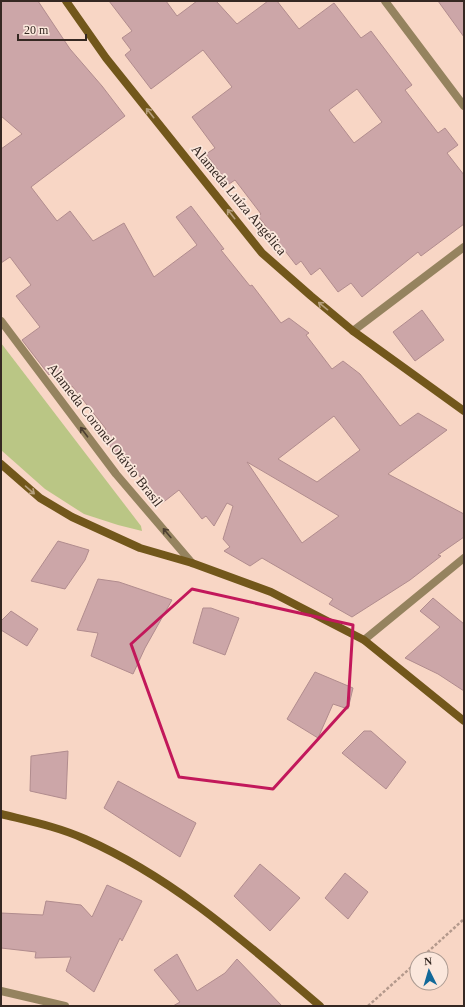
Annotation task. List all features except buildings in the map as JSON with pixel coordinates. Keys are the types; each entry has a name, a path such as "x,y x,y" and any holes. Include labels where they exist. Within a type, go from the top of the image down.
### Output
{"street":[{"name":"Alameda Luíza Angélica","path":"66,1 106,58 262,253 353,331 464,411"},
{"path":"385,1 464,106"},
{"path":"353,331 464,247"},
{"name":"Alameda Coronel Otávio Brasil","path":"1,321 116,474 192,563"},
{"name":"Alameda Coronel Otávio Brasil","path":"1,464 40,498 72,517 140,548 192,563 271,592 364,640 464,721"},
{"path":"364,640 464,558"},
{"path":"1,814 46,825 85,839 135,865 186,897 220,923 320,1006"},
{"path":"1,991 65,1006"}],"path":[{"path":"429,951 464,919"},
{"path":"368,1006 409,969"}],"highlighted area":[{"path":"192,589 353,625 348,706 273,789 179,777 131,644"}],"green space":[{"path":"1,343 141,526 142,531 84,514 45,489 1,450"}]}
